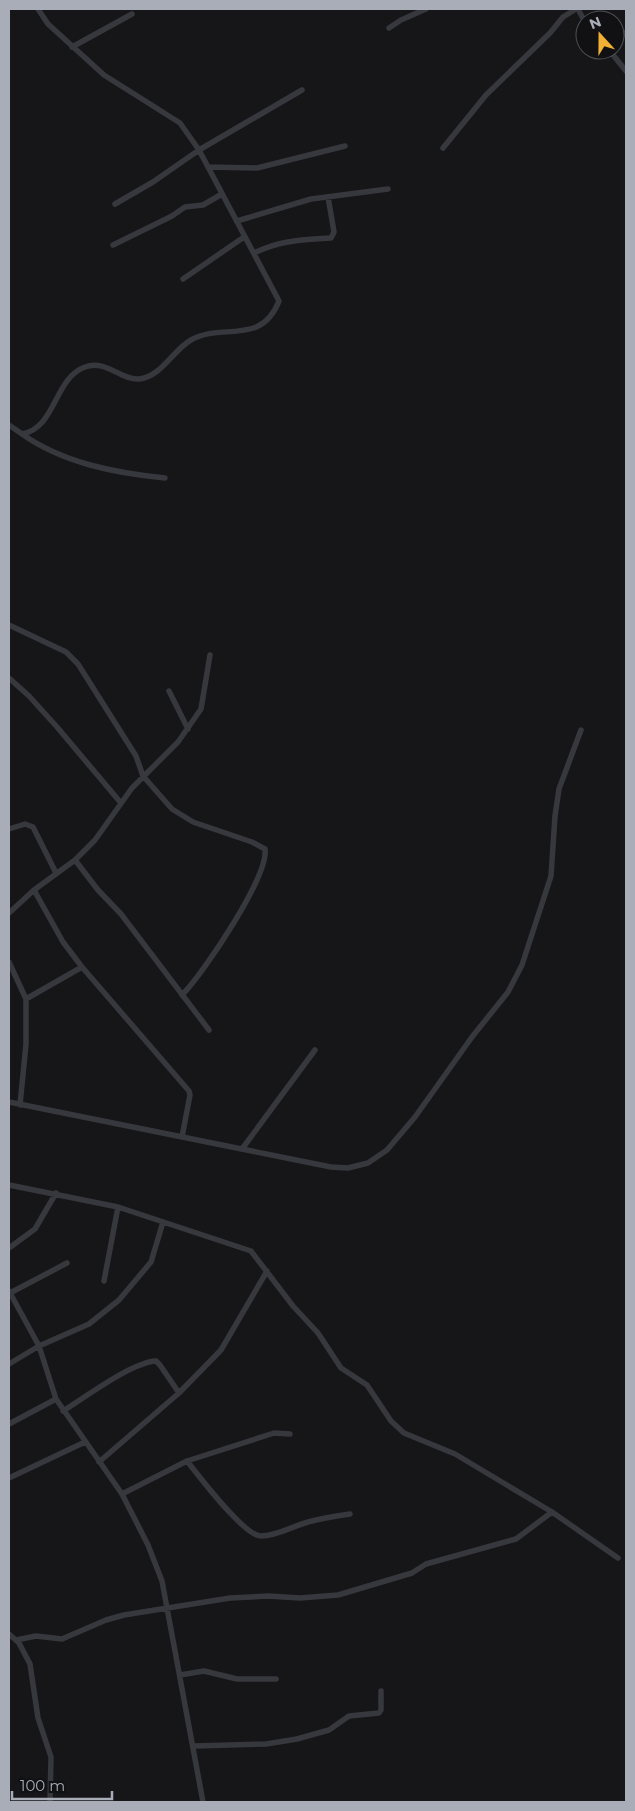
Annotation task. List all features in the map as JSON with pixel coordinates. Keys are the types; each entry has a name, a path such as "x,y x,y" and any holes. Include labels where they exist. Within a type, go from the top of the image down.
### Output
{"street":[{"path":"22,434 39,427 61,390 84,367 106,366 133,378 142,378 165,364 191,340 203,336 240,332 255,328 265,321 276,309 279,301 199,150 180,123 104,75 48,24 38,9"},
{"path":"389,28 400,20 426,9"},
{"path":"443,148 486,95 550,33 563,17 577,9"},
{"path":"72,47 132,14"},
{"path":"617,60 626,71"},
{"path":"115,204 153,182 199,150 302,90"},
{"path":"208,167 257,168 345,146"},
{"path":"236,221 279,208 328,197 388,189"},
{"path":"113,245 172,216 185,207 203,205 222,194"},
{"path":"254,253 272,244 318,237 331,238 334,232 328,197"},
{"path":"183,279 244,237"},
{"path":"9,425 56,454 75,461 129,475 165,478"},
{"path":"9,625 66,652 78,664 136,756 143,776 172,809 193,822 258,844 265,849 262,872 212,957 194,983 182,995"},
{"path":"9,913 34,890 75,860 95,840 143,776 178,742 201,708 210,655"},
{"path":"9,678 29,696 57,727 121,803"},
{"path":"169,691 188,729"},
{"path":"9,1102 300,1162 348,1168 368,1162 387,1150 416,1117 472,1037 508,992 522,965 551,876 555,816 559,789 581,730"},
{"path":"9,829 25,824 33,827 56,873"},
{"path":"75,860 120,914 209,1030"},
{"path":"34,890 63,942 82,967 189,1091 190,1095 182,1137"},
{"path":"9,962 26,999 26,1044 20,1104"},
{"path":"26,999 82,967"},
{"path":"242,1149 315,1050"},
{"path":"9,1185 118,1207 252,1251 293,1306 318,1333 340,1368 367,1386 391,1420 404,1433 455,1454 552,1512 618,1558"},
{"path":"9,1248 35,1229 56,1193"},
{"path":"104,1281 118,1207"},
{"path":"9,1364 39,1346 89,1324 119,1300 151,1262 163,1222"},
{"path":"67,1263 10,1296 39,1346 56,1400 122,1494 148,1545 162,1581 194,1746 202,1802"},
{"path":"99,1462 179,1394 221,1350 267,1271"},
{"path":"63,1411 123,1374 150,1362 156,1362 160,1365 179,1394"},
{"path":"9,1424 56,1400"},
{"path":"122,1494 187,1461 274,1434 290,1434"},
{"path":"9,1478 85,1442"},
{"path":"187,1461 235,1518 252,1535 261,1536 282,1532 309,1521 350,1514"},
{"path":"16,1640 36,1636 62,1639 106,1620 168,1608 249,1597 300,1598 338,1595 412,1573 426,1564 516,1538 552,1512"},
{"path":"9,1634 16,1640 30,1664 38,1718 51,1757 50,1802"},
{"path":"180,1674 204,1671 237,1679 276,1678"},
{"path":"194,1746 266,1744 297,1740 329,1730 349,1716 379,1713 381,1710 381,1691"}]}
